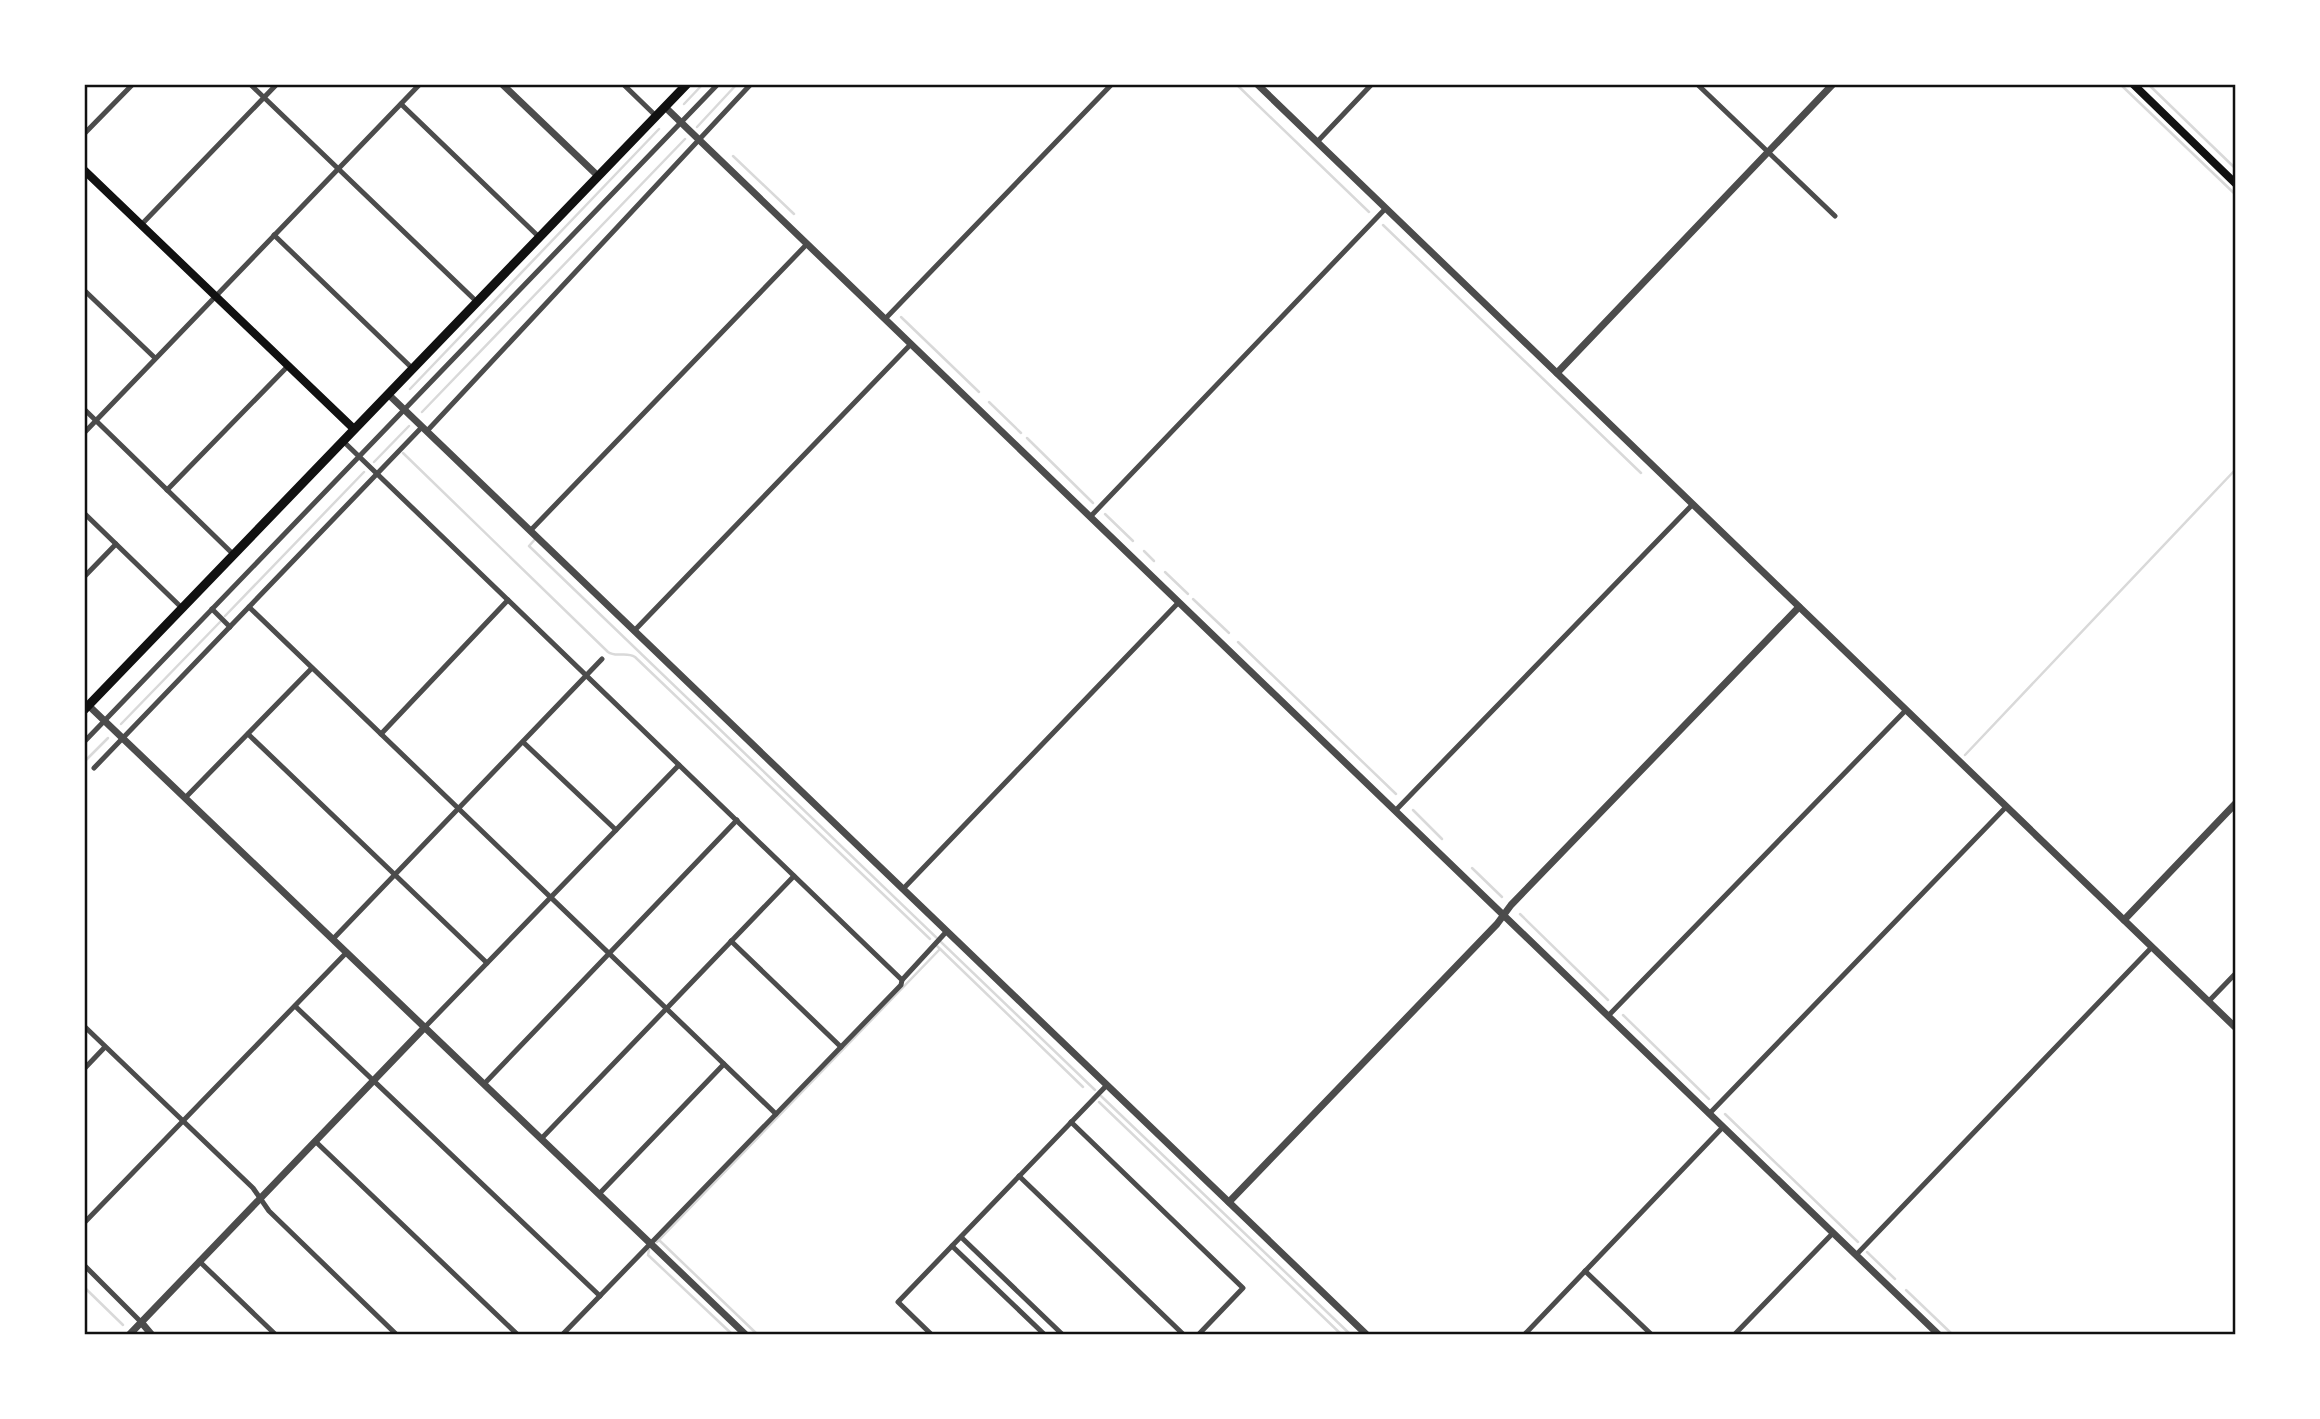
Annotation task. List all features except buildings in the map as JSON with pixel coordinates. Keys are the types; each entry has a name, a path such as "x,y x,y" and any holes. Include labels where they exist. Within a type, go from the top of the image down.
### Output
{"main road":[{"path":"86,708 687,84"},
{"path":"2133,84 2236,184"},
{"path":"84,170 354,429"}],"street":[{"path":"250,84 477,302"},
{"path":"141,225 276,84"},
{"path":"84,433 420,84"},
{"path":"502,84 598,176"},
{"path":"623,84 656,116"},
{"path":"84,742 718,84"},
{"path":"94,768 377,474 425,429 751,84"},
{"path":"885,319 1112,84"},
{"path":"1257,84 2236,1028"},
{"path":"1317,142 1372,84"},
{"path":"1697,84 1835,216"},
{"path":"1557,373 1833,84"},
{"path":"84,134 128,86"},
{"path":"401,104 539,237"},
{"path":"665,107 1939,1335"},
{"path":"1090,517 1386,208"},
{"path":"274,235 413,369"},
{"path":"530,531 807,244"},
{"path":"84,290 155,358"},
{"path":"634,631 911,344"},
{"path":"167,490 288,366"},
{"path":"388,394 1367,1335"},
{"path":"84,409 234,555"},
{"path":"343,441 902,981"},
{"path":"1395,811 1693,504"},
{"path":"84,513 182,608"},
{"path":"84,577 116,544"},
{"path":"380,734 508,600"},
{"path":"903,889 1178,602"},
{"path":"249,607 776,1114"},
{"path":"1229,1202 1799,607"},
{"path":"212,609 230,626"},
{"path":"333,939 603,659"},
{"path":"185,798 312,667"},
{"path":"86,708 123,738 746,1335"},
{"path":"1608,1016 1906,709"},
{"path":"248,734 487,963"},
{"path":"523,742 616,830"},
{"path":"129,1335 679,765"},
{"path":"2124,920 2236,803"},
{"path":"1709,1114 2007,807"},
{"path":"484,1084 737,820"},
{"path":"541,1139 794,876"},
{"path":"562,1335 841,1047 947,931"},
{"path":"732,941 841,1047"},
{"path":"1856,1255 2152,947"},
{"path":"84,1223 346,952"},
{"path":"2208,1002 2236,973"},
{"path":"295,1006 600,1296"},
{"path":"84,1026 253,1188 269,1211 397,1335"},
{"path":"84,1069 105,1047"},
{"path":"599,1194 724,1064"},
{"path":"932,1335 898,1303 1107,1085"},
{"path":"1070,1122 1243,1288 1198,1335"},
{"path":"1524,1335 1723,1127"},
{"path":"315,1141 518,1335"},
{"path":"1019,1176 1184,1335"},
{"path":"1734,1335 1833,1233"},
{"path":"961,1237 1063,1335"},
{"path":"953,1246 1045,1335"},
{"path":"199,1261 276,1335"},
{"path":"84,1265 152,1335"},
{"path":"1585,1271 1652,1335"}],"waterway":[{"path":"684,104 703,84"},
{"path":"697,127 737,84"},
{"path":"1236,84 1369,212"},
{"path":"2120,84 2236,195"},
{"path":"2148,84 2236,169"},
{"path":"410,389 659,129"},
{"path":"422,412 685,139"},
{"path":"733,156 794,214"},
{"path":"1383,225 1641,473"},
{"path":"901,317 979,392"},
{"path":"989,402 1021,433"},
{"path":"374,462 409,426"},
{"path":"1027,438 1093,503"},
{"path":"403,453 608,652 635,657 930,939"},
{"path":"1965,755 2236,469"},
{"path":"225,616 364,472"},
{"path":"1105,514 1133,541"},
{"path":"537,537 529,546 1095,1090"},
{"path":"1144,551 1154,561"},
{"path":"1165,572 1188,594"},
{"path":"1193,599 1229,633"},
{"path":"121,724 220,622"},
{"path":"1238,642 1396,794"},
{"path":"84,762 108,738"},
{"path":"1413,810 1442,839"},
{"path":"1472,868 1502,897"},
{"path":"1520,914 1608,1000"},
{"path":"936,945 1083,1087"},
{"path":"657,1242 940,949"},
{"path":"1623,1015 1709,1099"},
{"path":"1101,1096 1351,1335"},
{"path":"1099,1102 1342,1335"},
{"path":"1725,1114 1858,1242"},
{"path":"659,1240 758,1335"},
{"path":"649,1250 648,1255 733,1335"},
{"path":"1867,1252 1895,1279"},
{"path":"84,1287 123,1325"},
{"path":"1906,1290 1953,1335"}]}
